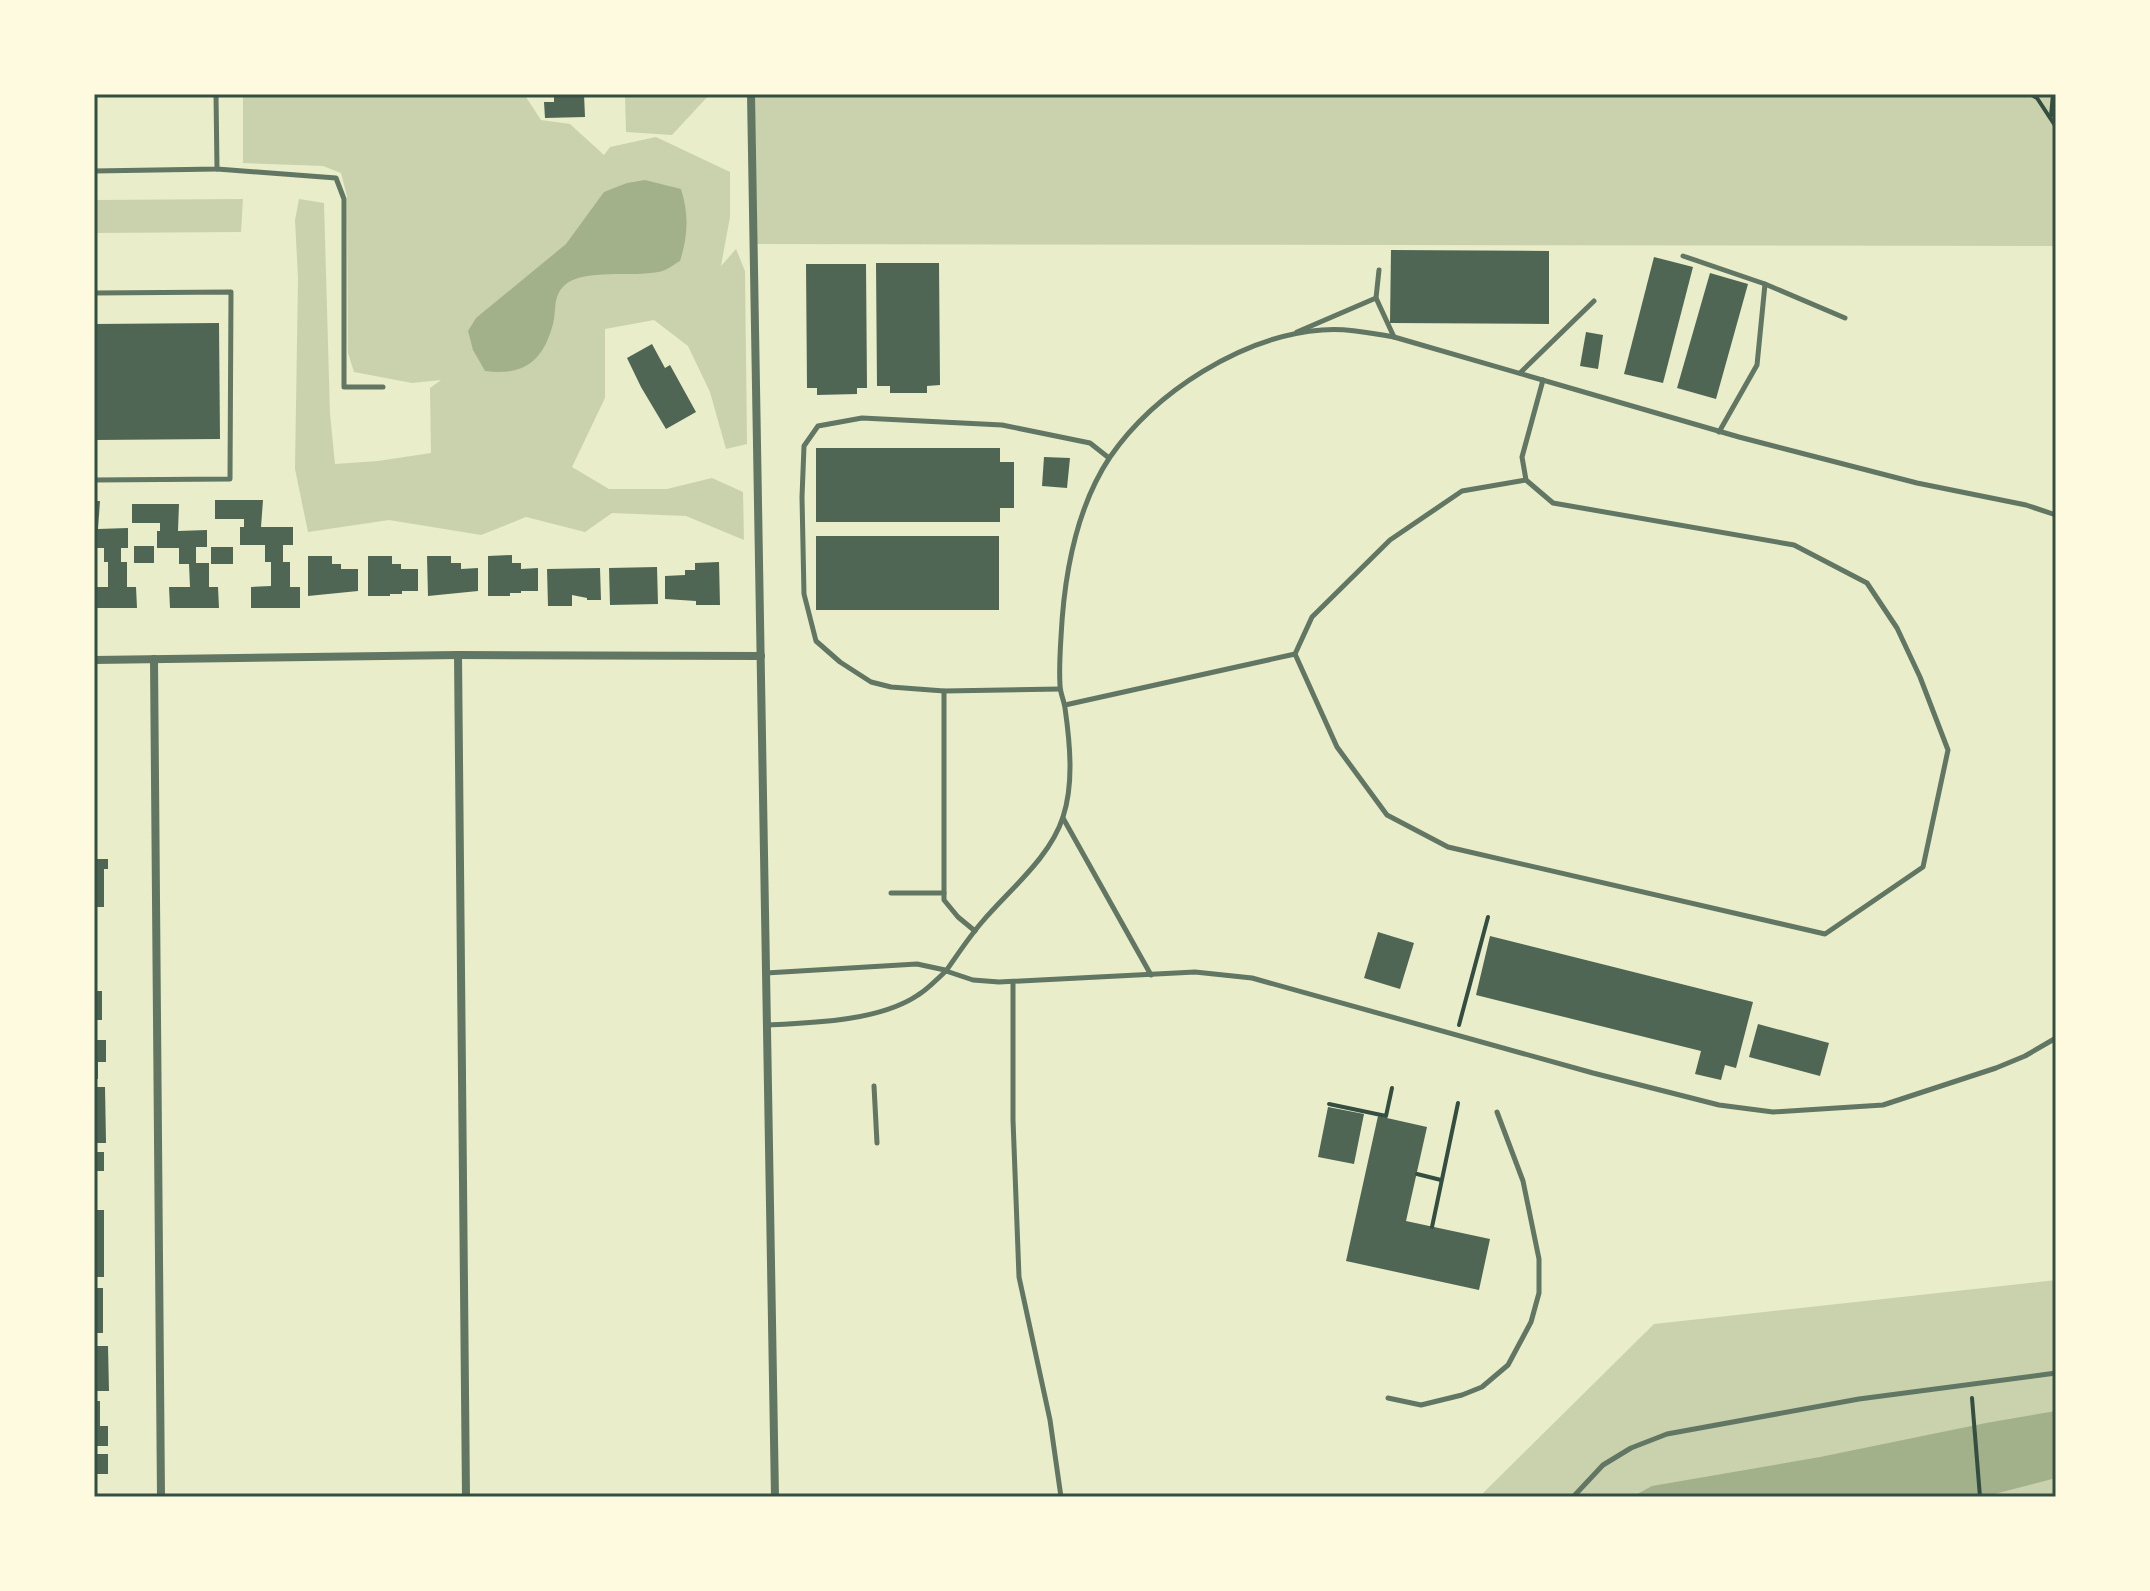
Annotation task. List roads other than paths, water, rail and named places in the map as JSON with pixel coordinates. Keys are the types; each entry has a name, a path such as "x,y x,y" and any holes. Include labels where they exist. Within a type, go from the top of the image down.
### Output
{"street":[{"path":"751,94 775,1497"},
{"path":"94,660 458,655 761,656"},
{"path":"458,655 466,1497"},
{"path":"154,659 161,1497"}],"lane":[{"path":"216,94 217,169"},
{"path":"94,171 217,169 336,178 344,199 344,387 383,387"},
{"path":"1683,256 1765,284 1845,318"},
{"path":"1379,270 1376,298 1394,337"},
{"path":"1719,432 1757,365 1765,284"},
{"path":"94,293 231,292 230,479 94,480"},
{"path":"767,1025 827,1022 873,1014 917,997 946,971 975,931 1042,854 1063,818 1068,795 1069,760 1065,705 1060,689 1061,633 1073,545 1083,513 1110,458 1146,416 1183,383 1250,348 1285,337 1376,298"},
{"path":"1520,373 1594,301"},
{"path":"1285,337 1320,330 1350,329 1394,337 1719,432 1917,483 2026,505 2056,515"},
{"path":"1526,480 1462,491 1390,540 1312,617 1295,654 1337,747 1387,815 1448,847 1825,934 1923,867 1948,750 1897,628 1867,583 1794,545 1553,503 1526,480 1522,457 1543,380"},
{"path":"1060,689 944,691 891,687 871,682 840,662 816,641 804,594 804,446 818,426 862,418 1002,425 1090,443 1110,458"},
{"path":"1065,705 1295,654"},
{"path":"944,691 944,900 975,931"},
{"path":"1063,818 1151,975"},
{"path":"891,893 944,893"},
{"path":"766,973 917,964 973,980 1013,982 1195,972 1252,978 1719,1105 1773,1112 1883,1105 2010,1062 2056,1038"},
{"path":"1013,982 1013,1120 1019,1277 1050,1420 1061,1497"},
{"path":"874,1086 877,1143"},
{"path":"1388,1398 1421,1405 1482,1387 1508,1365 1531,1322 1539,1293 1539,1259 1523,1181 1497,1112"},
{"path":"1573,1497 1603,1465 1631,1448 1667,1434 1859,1399 2056,1373"}]}
